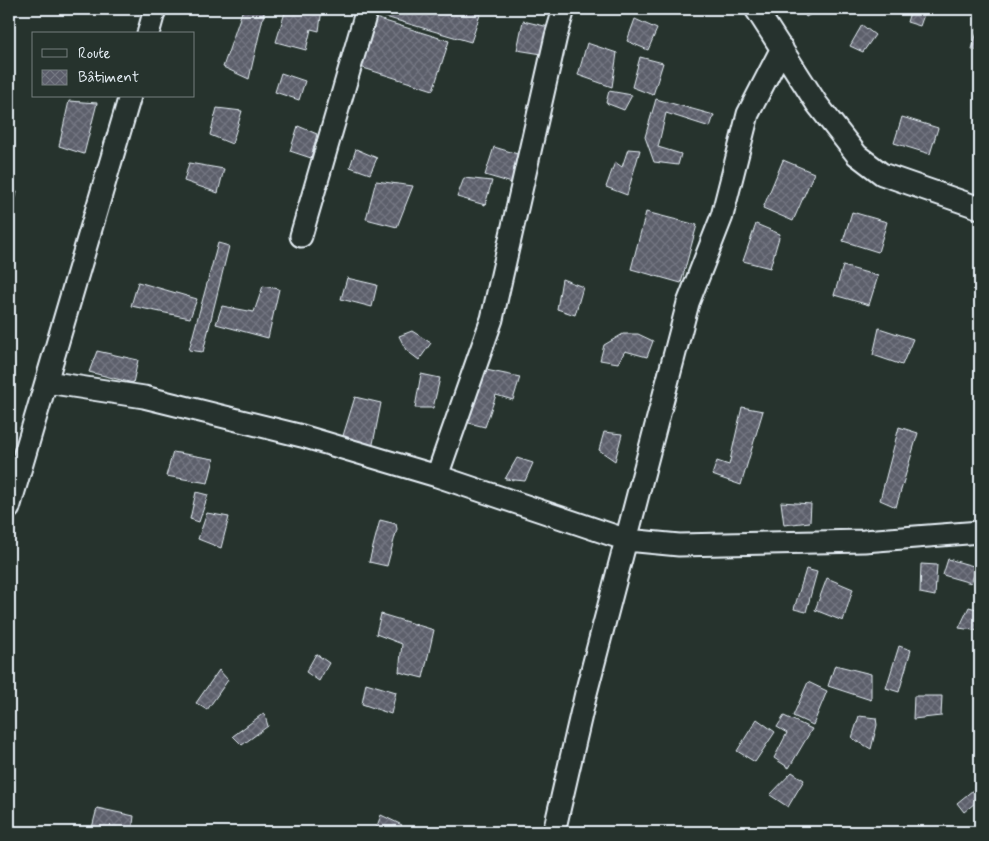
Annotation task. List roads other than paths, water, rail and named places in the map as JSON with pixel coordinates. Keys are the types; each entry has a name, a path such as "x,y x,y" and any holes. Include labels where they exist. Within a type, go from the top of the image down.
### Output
{"street":[{"path":"149,32 155,9"},
{"path":"301,236 367,9"},
{"path":"437,476 492,319 556,36 564,9"},
{"path":"756,9 817,104 857,155 882,174 980,208"},
{"path":"554,832 586,693 688,303 722,216 748,114 782,48"},
{"path":"9,508 129,98"},
{"path":"47,382 154,399 302,436 437,476 627,540 680,546 864,541 980,532"}]}
